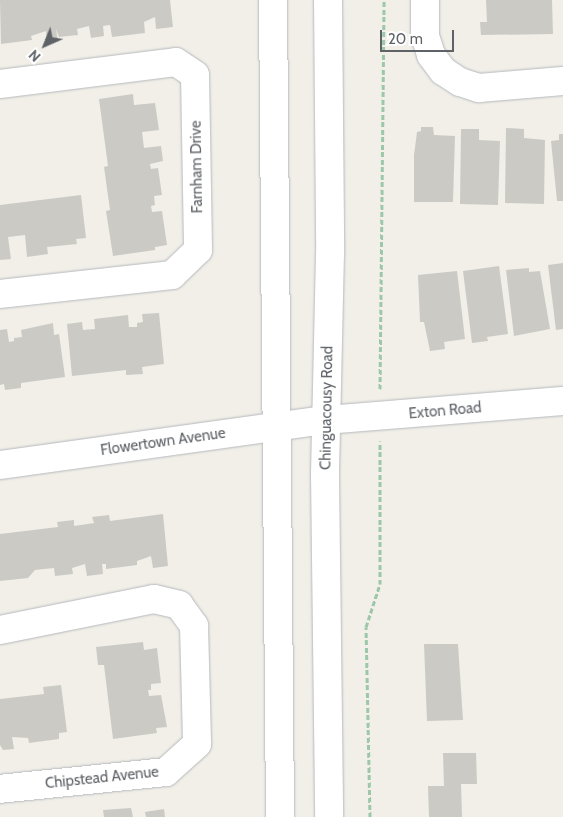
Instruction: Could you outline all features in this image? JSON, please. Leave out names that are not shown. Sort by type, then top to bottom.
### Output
[{"type":"street","points":[[273,0],[280,817]]},
{"type":"street","name":"Chinguacousy Road","points":[[328,0],[330,253],[326,420],[329,817]]},
{"type":"street","points":[[425,0],[425,36],[431,56],[443,71],[460,82],[479,88],[563,81]]},
{"type":"street","name":"Farnham Drive","points":[[0,84],[176,62],[195,75],[198,250],[172,275],[0,294]]},
{"type":"street","name":"Exton Road","points":[[326,420],[563,401]]},
{"type":"street","name":"Flowertown Avenue","points":[[0,465],[326,420]]},
{"type":"street","name":"Chipstead Avenue","points":[[0,630],[154,599],[179,605],[194,626],[197,744],[166,772],[0,790]]},
{"type":"path","points":[[380,376],[384,0]]},
{"type":"path","points":[[370,817],[366,627],[380,584],[380,447]]},
{"type":"building","points":[[0,0],[170,0],[173,27],[156,29],[155,17],[144,22],[145,33],[112,37],[110,25],[103,26],[104,36],[91,38],[89,26],[77,29],[78,35],[59,37],[56,29],[58,42],[47,43],[46,31],[31,36],[32,40],[1,44]]},
{"type":"building","points":[[486,0],[552,0],[553,34],[481,35],[480,22],[487,22]]},
{"type":"building","points":[[133,94],[134,105],[155,103],[159,130],[142,132],[144,148],[161,146],[163,161],[150,164],[151,169],[158,168],[162,195],[154,196],[155,205],[151,206],[152,212],[162,211],[167,245],[155,247],[155,250],[113,256],[106,211],[110,210],[104,167],[108,166],[99,99]]},
{"type":"building","points":[[421,127],[433,127],[434,135],[455,136],[453,202],[414,202],[414,155],[417,132],[421,131]]},
{"type":"building","points":[[506,128],[524,129],[524,138],[545,140],[544,204],[505,203]]},
{"type":"building","points":[[461,129],[479,129],[479,140],[500,141],[498,205],[460,204]]},
{"type":"building","points":[[559,134],[563,134],[563,201],[557,201],[551,141],[559,140]]},
{"type":"building","points":[[81,195],[86,238],[76,239],[77,244],[47,247],[48,254],[27,257],[25,235],[8,237],[11,259],[0,260],[0,205]]},
{"type":"building","points":[[563,263],[563,329],[556,330],[548,265]]},
{"type":"building","points":[[499,266],[508,334],[487,337],[488,341],[472,343],[463,271]]},
{"type":"building","points":[[529,268],[529,272],[540,271],[550,329],[514,336],[506,270]]},
{"type":"building","points":[[457,271],[465,339],[444,342],[445,349],[430,351],[424,322],[420,322],[418,275]]},
{"type":"building","points":[[159,313],[164,364],[142,367],[143,374],[126,375],[126,370],[72,376],[67,324],[82,322],[83,330],[95,329],[94,319],[128,315],[129,327],[137,327],[137,323],[143,322],[142,314]]},
{"type":"building","points":[[53,323],[54,335],[59,334],[65,377],[21,383],[21,388],[5,390],[4,384],[0,385],[0,330],[7,329],[9,342],[14,341],[14,338],[22,337],[21,330]]},
{"type":"building","points":[[163,514],[168,566],[153,568],[151,556],[137,561],[137,565],[106,569],[106,564],[102,564],[103,574],[87,576],[85,564],[72,568],[73,574],[55,576],[54,568],[35,570],[28,578],[0,581],[0,534],[58,527],[57,522],[74,520],[74,526],[94,523],[92,517],[109,515],[110,521]]},
{"type":"building","points":[[143,642],[144,650],[157,648],[161,683],[151,684],[151,690],[148,690],[149,696],[161,695],[167,727],[156,728],[157,733],[113,739],[104,665],[98,665],[96,647]]},
{"type":"building","points":[[424,644],[458,644],[463,720],[427,721]]},
{"type":"building","points":[[61,685],[67,732],[59,733],[59,739],[29,743],[28,738],[12,737],[14,749],[3,750],[0,745],[0,699],[44,694],[43,687]]},
{"type":"building","points":[[443,753],[476,753],[477,784],[461,784],[462,817],[429,817],[428,786],[444,786]]},
{"type":"building","points":[[131,808],[133,817],[104,817],[103,810]]},
{"type":"building","points":[[164,809],[165,817],[146,817],[145,812]]}]
